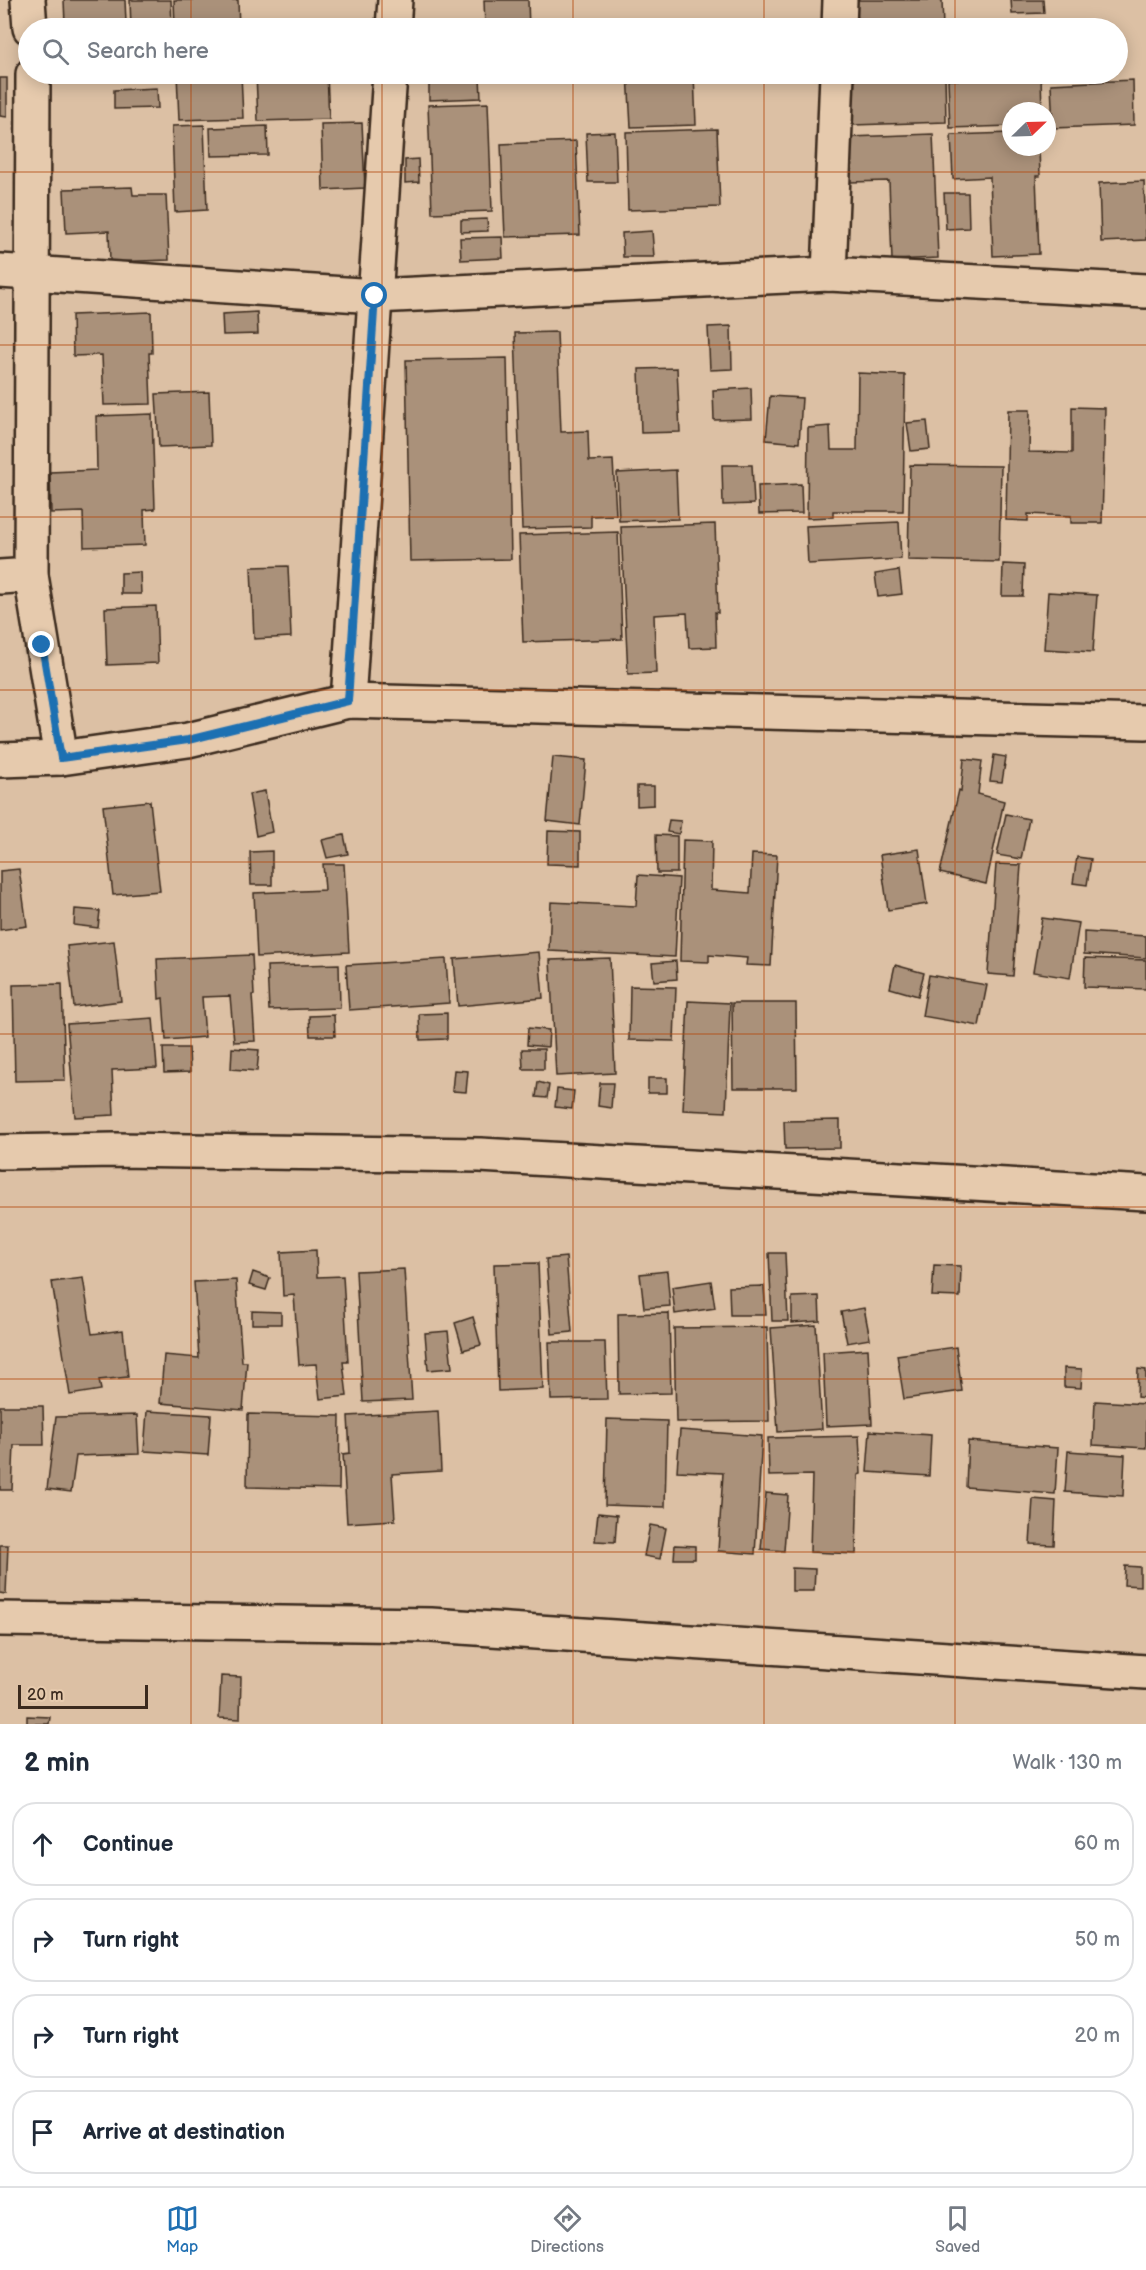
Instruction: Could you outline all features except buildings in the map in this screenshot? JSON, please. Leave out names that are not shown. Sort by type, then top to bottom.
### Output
[{"type":"street","points":[[28,0],[29,18]]},
{"type":"street","points":[[394,18],[395,0]]},
{"type":"street","points":[[839,18],[840,0]]},
{"type":"street","points":[[33,84],[34,139],[16,272],[16,576],[61,758]]},
{"type":"street","points":[[348,701],[389,84]]},
{"type":"street","points":[[830,274],[837,84]]},
{"type":"street","points":[[16,272],[375,296],[830,274],[1146,291]]},
{"type":"street","points":[[0,760],[61,758],[188,740],[348,701],[1146,722]]},
{"type":"street","points":[[0,1152],[115,1150],[480,1155],[1146,1193]]},
{"type":"street","points":[[0,1619],[431,1625],[1146,1672]]},
{"type":"route","points":[[42,645],[61,758],[188,740],[348,701],[375,296]]}]
